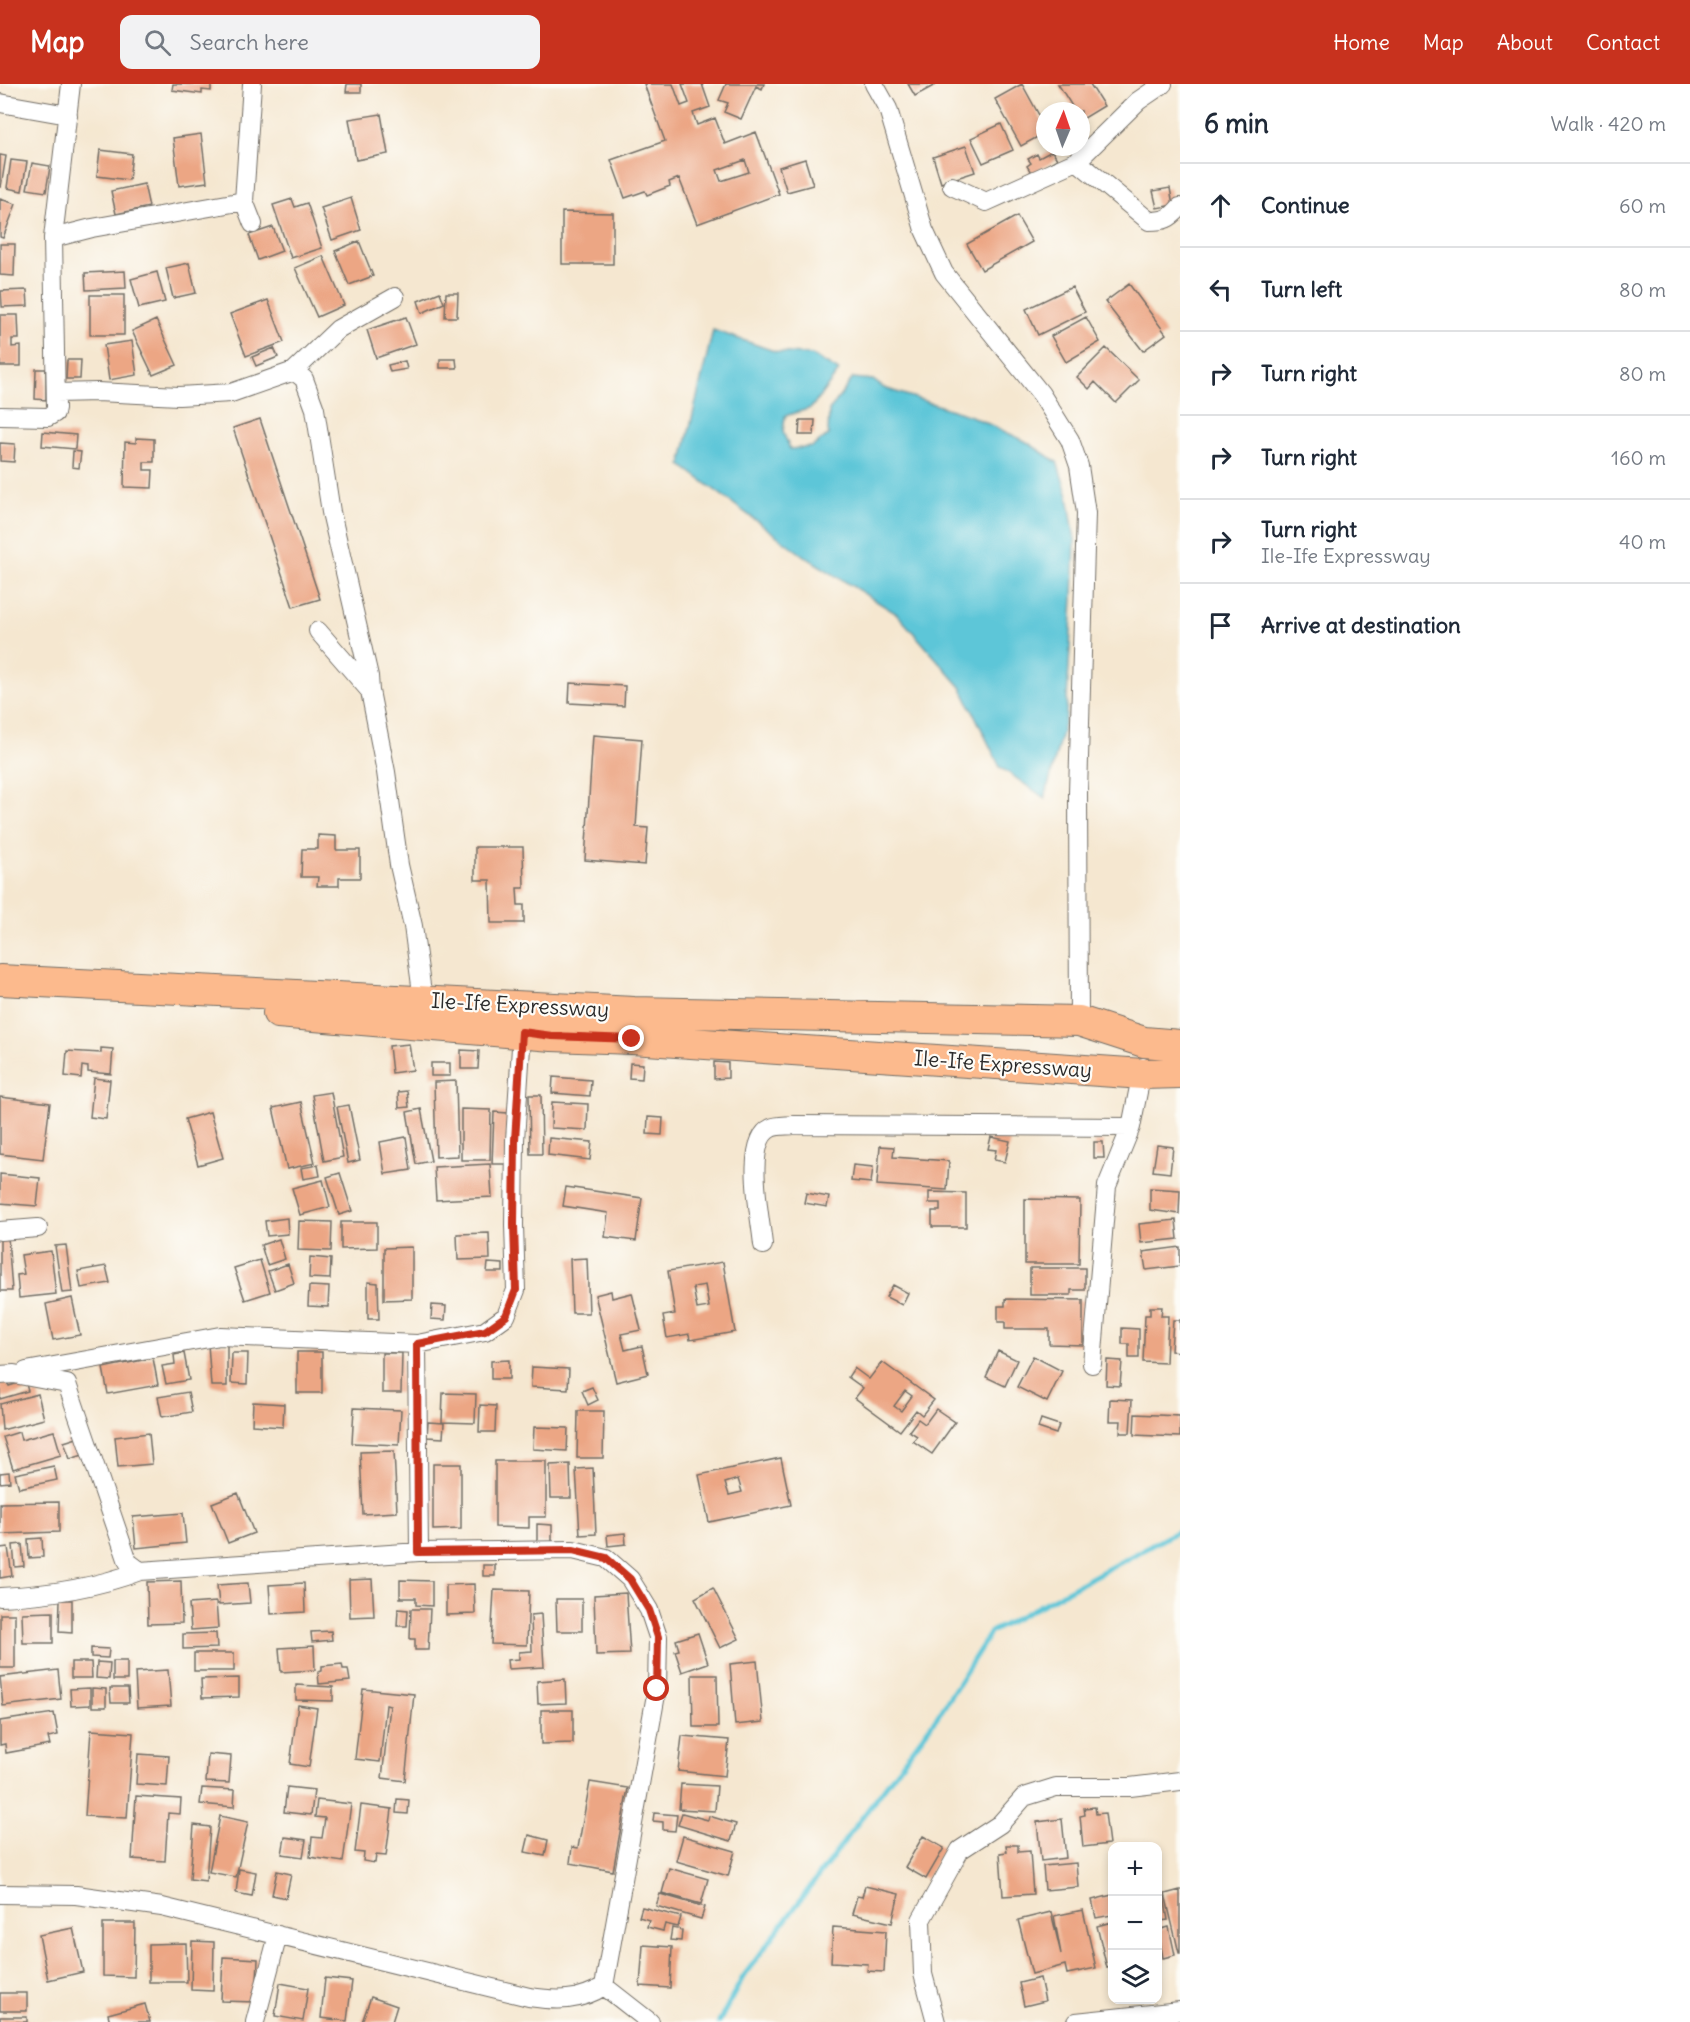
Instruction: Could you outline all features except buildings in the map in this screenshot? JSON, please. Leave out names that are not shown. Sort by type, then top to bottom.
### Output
[{"type":"main road","name":"Ile-Ife Expressway","points":[[0,980],[423,1000],[553,1022],[633,1025],[1078,1021],[1144,1042],[1180,1045]]},
{"type":"main road","name":"Ile-Ife Expressway","points":[[0,996],[522,1032],[553,1022]]},
{"type":"main road","name":"Ile-Ife Expressway","points":[[633,1025],[1143,1074],[1180,1073]]},
{"type":"street","points":[[0,416],[51,416],[56,408],[54,238],[71,84]]},
{"type":"street","points":[[252,84],[244,201],[253,224]]},
{"type":"street","points":[[874,84],[888,109],[924,230],[944,273],[1041,394],[1070,440],[1079,466],[1086,513],[1078,793],[1078,1021]]},
{"type":"street","points":[[952,186],[986,202],[1077,161],[1138,101],[1163,84]]},
{"type":"street","points":[[0,103],[68,115]]},
{"type":"street","points":[[1077,161],[1149,221],[1164,221],[1172,217],[1180,207]]},
{"type":"street","points":[[54,238],[92,228],[244,201]]},
{"type":"street","points":[[56,393],[97,392],[179,396],[231,393],[294,371],[338,329],[395,297]]},
{"type":"street","points":[[294,371],[304,379],[315,409],[331,512],[369,676],[399,865],[413,926],[423,1000]]},
{"type":"street","points":[[318,631],[370,691]]},
{"type":"street","points":[[7,1374],[220,1336],[417,1344],[485,1331],[506,1316],[516,1290],[514,1193],[522,1032]]},
{"type":"street","points":[[1092,1364],[1107,1186],[1131,1127],[1143,1074],[1144,1042]]},
{"type":"street","points":[[763,1245],[755,1160],[759,1140],[771,1128],[794,1125],[1131,1127]]},
{"type":"street","points":[[0,1231],[38,1228]]},
{"type":"street","points":[[417,1344],[418,1552]]},
{"type":"street","points":[[7,1374],[67,1384],[128,1562],[140,1571]]},
{"type":"street","points":[[0,1597],[30,1596],[103,1585],[140,1571],[418,1552],[573,1550],[606,1558],[630,1579],[649,1610],[658,1637],[657,1689],[604,1986],[590,1996],[562,2001],[529,1997],[162,1907],[76,1896],[0,1894]]},
{"type":"street","points":[[936,2022],[923,1974],[921,1920],[960,1850],[1000,1824],[1024,1797],[1056,1787],[1102,1788],[1180,1781]]},
{"type":"street","points":[[255,2022],[278,1935]]},
{"type":"street","points":[[604,1986],[650,2022]]},
{"type":"street","points":[[1076,2022],[1180,2011]]},
{"type":"water","points":[[713,330],[777,352],[812,355],[839,371],[811,408],[785,416],[783,432],[790,449],[812,447],[828,435],[829,411],[853,378],[873,380],[884,388],[971,416],[1025,441],[1057,462],[1068,496],[1075,540],[1073,598],[1066,716],[1045,798],[1000,767],[961,687],[897,614],[804,556],[681,465]]},
{"type":"waterway","points":[[719,2022],[743,1977],[937,1717],[991,1632],[1180,1530]]},
{"type":"route","points":[[632,1039],[552,1036],[522,1032],[515,1140],[516,1290],[506,1316],[485,1331],[417,1344],[418,1552],[573,1550],[606,1558],[630,1579],[649,1610],[658,1637],[657,1689]]}]
